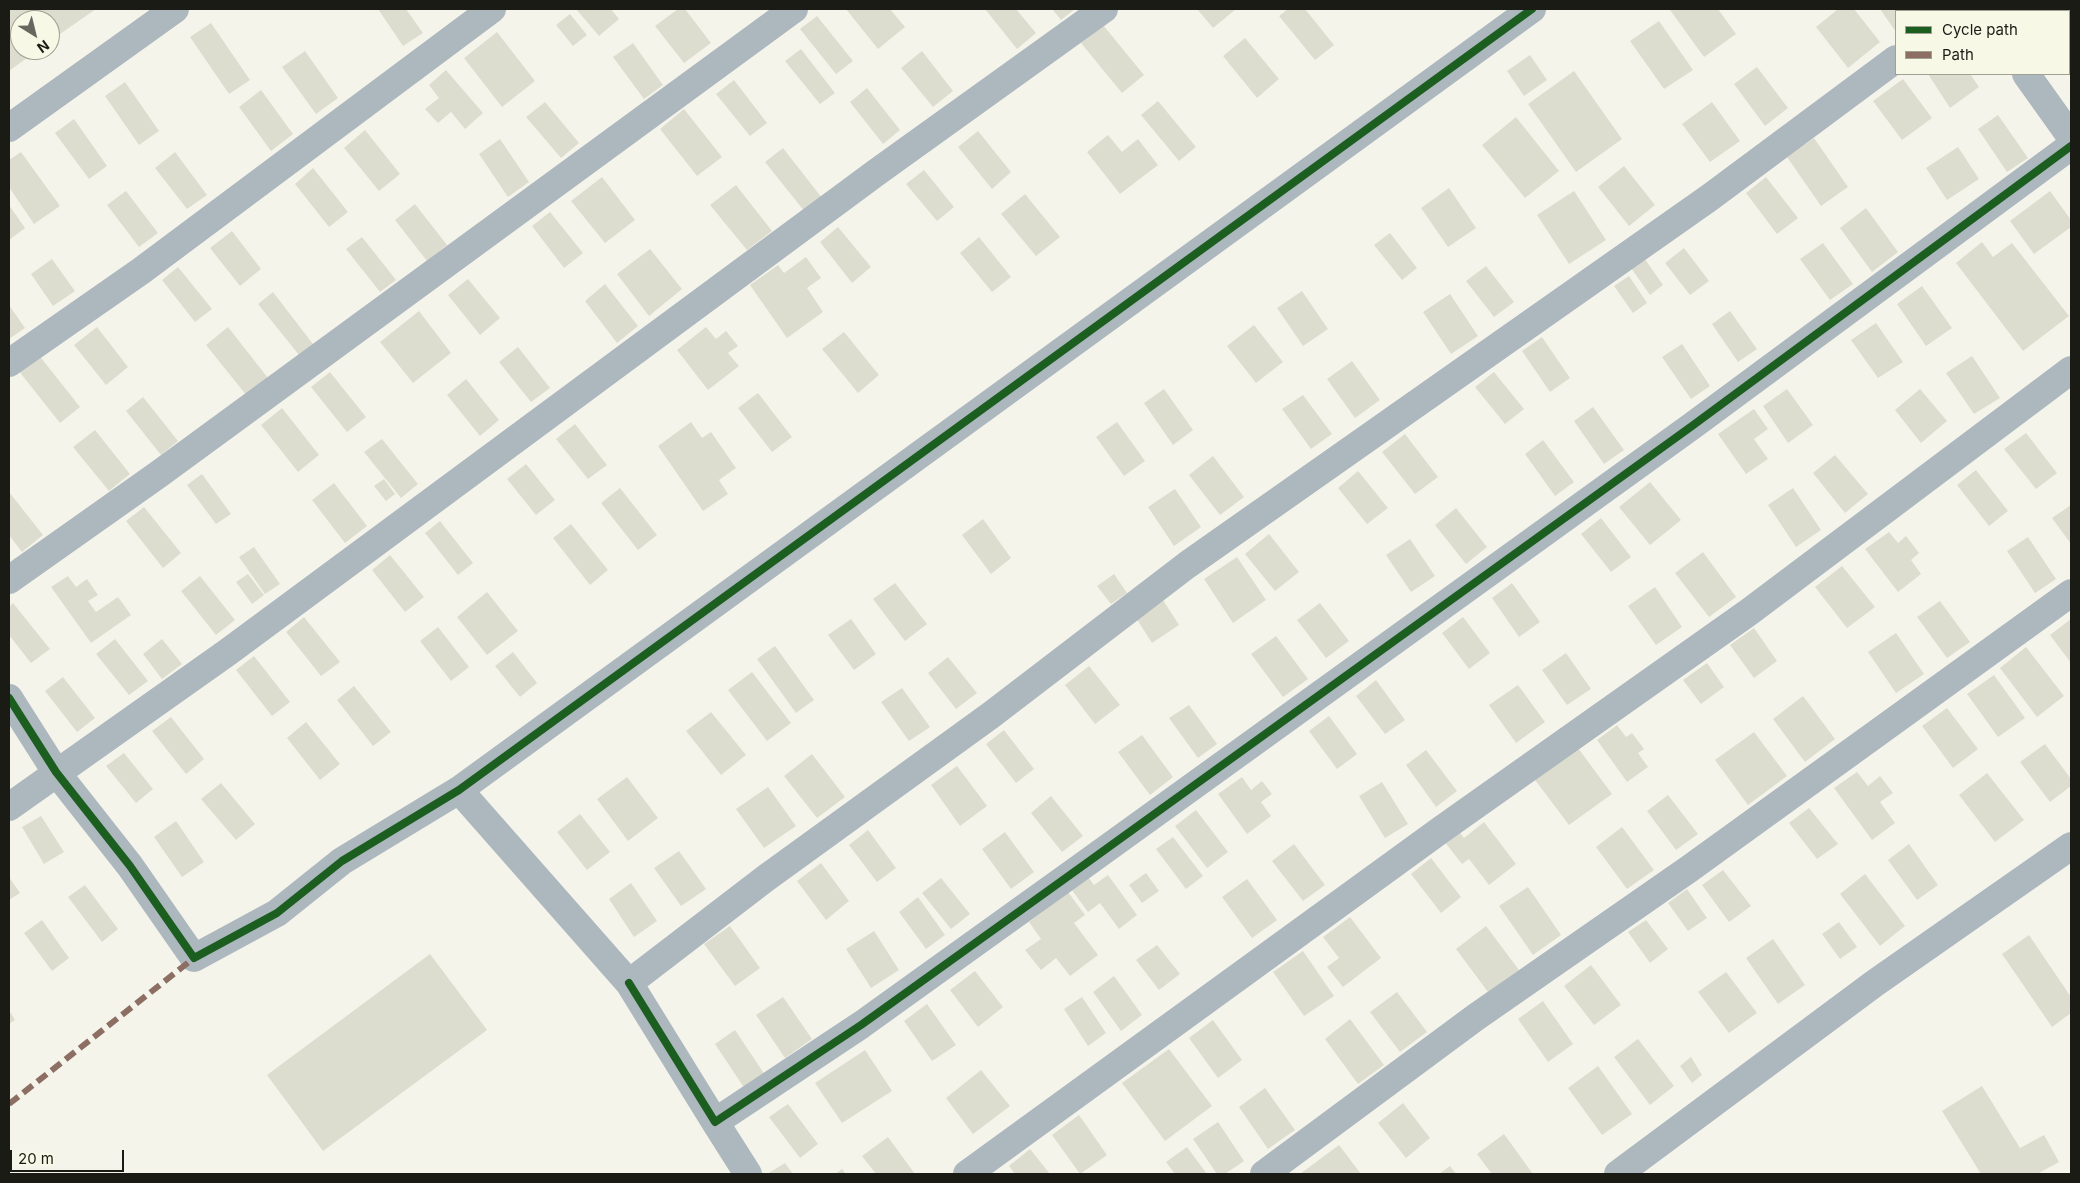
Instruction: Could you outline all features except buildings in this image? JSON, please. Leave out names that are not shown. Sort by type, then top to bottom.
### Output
[{"type":"street","points":[[9,128],[175,9]]},
{"type":"street","points":[[9,363],[142,271],[492,9]]},
{"type":"street","points":[[9,580],[166,468],[794,9]]},
{"type":"street","points":[[9,807],[228,652],[877,172],[1104,9]]},
{"type":"street","points":[[9,698],[56,772],[130,866],[194,958],[277,913],[342,861],[459,790],[1532,9]]},
{"type":"street","points":[[629,983],[766,878],[991,715],[1187,565],[1709,198],[1895,60]]},
{"type":"street","points":[[2027,75],[2071,137]]},
{"type":"street","points":[[715,1122],[861,1025],[1692,426],[2071,146]]},
{"type":"street","points":[[967,1174],[1442,829],[1749,612],[2071,370]]},
{"type":"street","points":[[1264,1174],[1476,1017],[1689,869],[2071,593]]},
{"type":"street","points":[[459,790],[629,983],[748,1174]]},
{"type":"street","points":[[1618,1174],[1875,983],[2071,846]]},
{"type":"marked path","points":[[9,1104],[194,958]]},
{"type":"cycle path","points":[[9,698],[56,772],[130,866],[194,958],[277,913],[342,861],[459,790],[1532,9]]},
{"type":"cycle path","points":[[629,983],[715,1122],[861,1025],[1088,862],[1692,426],[2071,146]]}]
